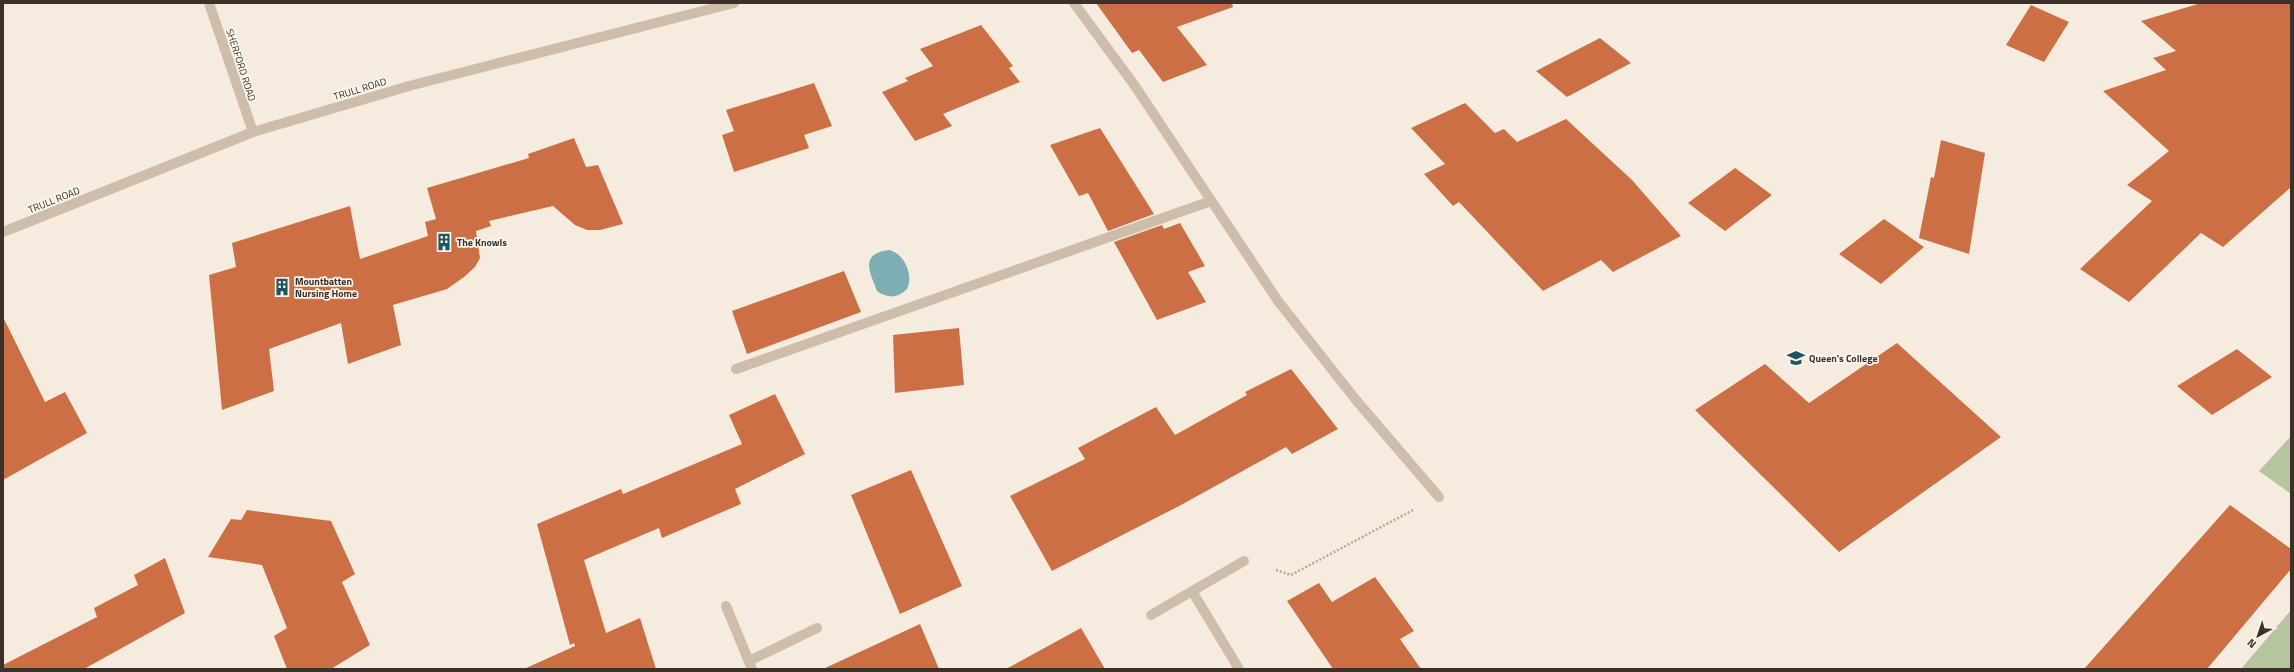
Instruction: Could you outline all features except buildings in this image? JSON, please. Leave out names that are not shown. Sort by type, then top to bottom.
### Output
[{"type":"street","name":"SHERFORD ROAD","points":[[209,3],[253,132]]},
{"type":"street","name":"TRULL ROAD","points":[[3,232],[253,132],[409,86],[734,3]]},
{"type":"street","points":[[1074,3],[1135,86],[1278,301],[1356,400],[1439,497]]},
{"type":"street","points":[[736,369],[1211,201]]},
{"type":"street","points":[[1151,615],[1244,561]]},
{"type":"street","points":[[1192,591],[1239,669]]},
{"type":"street","points":[[726,606],[751,665],[817,628]]},
{"type":"path","points":[[1276,570],[1291,575],[1439,497]]},
{"type":"green space","points":[[2291,436],[2291,494],[2259,471]]},
{"type":"green space","points":[[2291,610],[2291,669],[2241,669]]},
{"type":"water","points":[[889,250],[899,255],[903,260],[909,277],[907,289],[896,296],[881,294],[877,291],[869,265],[873,255]]},
{"type":"place","name":"The Knowls","points":[[444,242]]},
{"type":"place","name":"Mountbatten Nursing Home","points":[[282,287]]},
{"type":"place","name":"Queen's College","points":[[1796,358]]}]
